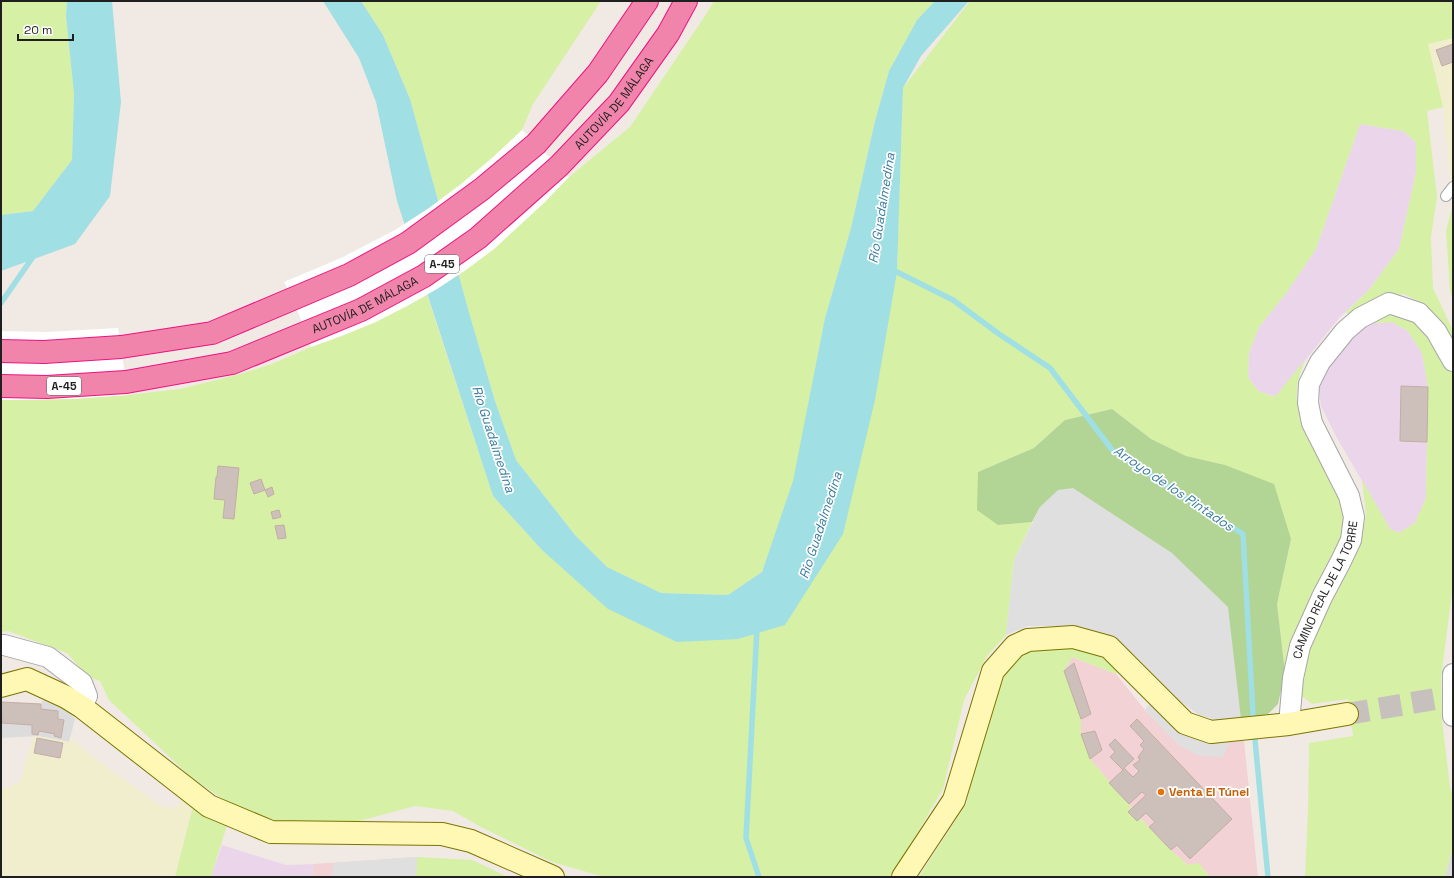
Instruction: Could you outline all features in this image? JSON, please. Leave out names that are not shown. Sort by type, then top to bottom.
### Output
[{"type":"highway","points":[[1,351],[44,352],[121,347],[212,333],[349,276],[408,243],[482,189],[536,144],[598,73],[647,1]]},
{"type":"highway","name":"AUTOVÍA DE MÁLAGA","points":[[1,386],[47,387],[126,382],[232,363],[361,310],[424,276],[478,238],[558,166],[619,103],[668,34],[686,1]]},
{"type":"street","name":"CAMINO REAL DE LA TORRE","points":[[1288,724],[1293,678],[1300,646],[1322,597],[1351,540],[1354,517],[1350,496],[1312,423],[1308,403],[1309,384],[1320,362],[1345,331],[1360,318],[1389,303],[1419,313],[1436,331],[1453,361]]},
{"type":"street","points":[[903,877],[954,800],[993,671],[1014,646],[1028,640],[1073,637],[1109,647],[1185,723],[1211,732],[1288,724],[1347,714]]},
{"type":"street","points":[[1,645],[48,658],[82,683],[87,696],[82,707]]},
{"type":"street","points":[[1453,674],[1453,716]]},
{"type":"street","points":[[1,686],[27,679],[66,697],[82,707],[209,806],[271,832],[442,834],[471,841],[553,877]]},
{"type":"lane","points":[[1446,196],[1453,187]]},
{"type":"shaded area","points":[[1453,38],[1453,177],[1450,180],[1443,107],[1428,44]]},
{"type":"shaded area","points":[[1360,124],[1403,131],[1416,142],[1416,173],[1399,249],[1369,290],[1339,318],[1276,397],[1258,391],[1248,377],[1249,352],[1259,327],[1287,292],[1316,249]]},
{"type":"shaded area","points":[[1392,322],[1408,331],[1422,353],[1428,387],[1426,498],[1415,523],[1399,533],[1390,529],[1337,438],[1321,406],[1319,389],[1330,366],[1356,332],[1374,323]]},
{"type":"shaded area","points":[[1073,488],[1172,553],[1228,607],[1241,719],[1217,720],[1199,715],[1180,701],[1137,657],[1113,637],[1079,626],[1028,626],[1006,635],[1014,560],[1040,507],[1058,490]]},
{"type":"shaded area","points":[[1072,657],[1116,674],[1145,710],[1179,745],[1222,757],[1230,741],[1244,741],[1258,877],[1210,877],[1199,864],[1188,865],[1141,819],[1137,821],[1128,812],[1132,808],[1090,759],[1081,734],[1081,719],[1064,671]]},
{"type":"shaded area","points":[[44,698],[61,704],[75,719],[69,742],[38,736],[1,738],[1,702],[41,704]]},
{"type":"shaded area","points":[[1150,703],[1183,734],[1204,742],[1230,741],[1223,757],[1199,756],[1179,745],[1145,710]]},
{"type":"shaded area","points":[[38,736],[69,742],[70,737],[93,757],[162,807],[176,808],[183,799],[193,807],[175,877],[1,877],[1,790],[20,782],[33,737]]},
{"type":"shaded area","points":[[222,845],[286,865],[313,864],[312,877],[211,877]]},
{"type":"shaded area","points":[[1453,845],[1453,877],[1445,877]]},
{"type":"shaded area","points":[[417,857],[416,877],[312,877],[313,864]]},
{"type":"shaded area","points":[[417,857],[416,877],[332,877],[333,863]]},
{"type":"green space","points":[[1,1],[67,1],[66,16],[74,94],[72,160],[33,211],[1,215]]},
{"type":"green space","points":[[361,1],[601,1],[533,104],[522,130],[569,177],[630,127],[714,1],[935,1],[917,20],[889,71],[875,121],[851,228],[825,318],[794,481],[762,572],[728,595],[661,593],[607,567],[575,535],[516,460],[495,401],[470,316],[410,99],[383,35]]},
{"type":"green space","points":[[970,1],[1453,1],[1453,38],[1428,44],[1443,107],[1427,111],[1437,197],[1431,237],[1433,288],[1453,331],[1453,346],[1427,306],[1404,294],[1375,298],[1352,318],[1346,312],[1369,290],[1399,249],[1416,173],[1416,142],[1403,131],[1360,124],[1316,249],[1287,292],[1259,327],[1249,352],[1248,377],[1258,391],[1275,397],[1305,360],[1297,386],[1297,406],[1301,422],[1307,437],[1339,494],[1344,509],[1344,534],[1285,672],[1277,604],[1291,539],[1225,465],[1186,456],[1151,439],[1112,409],[1065,420],[1034,448],[978,472],[998,525],[1032,522],[1014,560],[1006,635],[987,656],[964,700],[943,789],[890,877],[604,877],[552,862],[479,826],[453,811],[415,806],[359,821],[310,822],[265,820],[236,808],[191,777],[109,700],[100,681],[87,676],[67,653],[8,631],[1,632],[1,400],[36,400],[128,395],[180,389],[240,374],[272,364],[344,335],[407,306],[427,295],[493,496],[542,550],[738,639],[897,272],[903,88]]},
{"type":"green space","points":[[1453,204],[1453,301],[1450,291],[1446,231]]},
{"type":"green space","points":[[1392,313],[1411,316],[1432,337],[1453,370],[1453,585],[1441,678],[1442,720],[1450,787],[1453,796],[1453,845],[1445,877],[1305,877],[1309,743],[1353,736],[1348,699],[1312,704],[1302,696],[1302,674],[1310,643],[1359,549],[1366,515],[1362,480],[1390,529],[1399,533],[1415,523],[1426,498],[1428,387],[1422,353],[1408,331],[1392,322],[1374,323],[1356,332],[1372,318]]},
{"type":"green space","points":[[1112,409],[1151,439],[1186,456],[1225,465],[1274,484],[1291,539],[1277,604],[1285,672],[1278,704],[1268,714],[1241,719],[1040,507],[1032,522],[998,525],[977,510],[978,472],[1034,448],[1065,420]]},
{"type":"green space","points":[[1047,646],[1075,647],[1099,656],[1120,668],[1116,674],[1072,657],[1064,671],[1081,719],[1081,734],[1090,759],[1132,808],[1129,812],[1137,821],[1140,818],[1188,865],[1199,863],[1210,877],[919,877],[966,804],[986,720],[1006,673],[1025,652]]},
{"type":"green space","points":[[193,807],[227,825],[211,877],[175,877]]},
{"type":"green space","points":[[417,857],[472,860],[508,877],[416,877]]},
{"type":"water","points":[[67,1],[112,1],[121,102],[110,196],[75,244],[1,271],[1,215],[33,211],[72,160],[74,94],[66,16]]},
{"type":"water","name":"Río Guadalmedina","points":[[323,1],[361,1],[383,35],[410,99],[470,316],[495,401],[516,460],[575,535],[607,567],[661,593],[728,595],[762,572],[793,481],[825,318],[851,228],[875,121],[889,71],[917,20],[935,1],[969,1],[921,56],[903,88],[897,272],[875,400],[843,534],[785,625],[738,639],[677,642],[608,609],[542,550],[493,496],[397,201],[376,102],[359,58]]},
{"type":"pier","points":[[522,130],[569,177],[545,202],[494,249],[437,289],[376,322],[311,347],[293,299],[284,282],[341,258],[395,230],[429,208],[461,184]]},
{"type":"pier","points":[[118,328],[128,395],[72,399],[1,400],[1,331],[47,332]]},
{"type":"building","points":[[1453,44],[1453,62],[1442,66],[1436,50]]},
{"type":"building","points":[[1401,386],[1428,387],[1427,442],[1400,441]]},
{"type":"building","points":[[218,466],[239,468],[234,519],[223,518],[225,500],[214,499]]},
{"type":"building","points":[[261,479],[265,490],[254,494],[250,483]]},
{"type":"building","points":[[272,487],[274,494],[268,497],[265,490]]},
{"type":"building","points":[[279,510],[281,517],[273,519],[271,512]]},
{"type":"building","points":[[284,525],[286,538],[278,539],[275,526]]},
{"type":"building","points":[[1074,663],[1091,714],[1081,719],[1064,671]]},
{"type":"building","points":[[1,702],[41,704],[41,709],[58,711],[58,719],[64,720],[61,738],[54,736],[55,734],[39,731],[38,735],[32,734],[32,725],[2,723]]},
{"type":"building","points":[[1137,719],[1232,819],[1190,859],[1177,845],[1171,850],[1149,827],[1155,822],[1146,813],[1137,821],[1128,812],[1146,795],[1142,792],[1129,804],[1109,783],[1123,770],[1110,757],[1115,752],[1109,745],[1115,739],[1134,759],[1124,768],[1133,777],[1139,771],[1133,765],[1140,760],[1138,757],[1144,749],[1140,745],[1144,741],[1130,726]]},
{"type":"building","points":[[1095,731],[1102,750],[1090,759],[1081,734]]},
{"type":"building","points":[[37,738],[63,743],[60,758],[34,753]]},
{"type":"waterway","points":[[1,303],[35,254]]},
{"type":"waterway","name":"Arroyo de los Pintados","points":[[891,269],[953,300],[999,334],[1050,368],[1113,451],[1243,534],[1253,714]]},
{"type":"waterway","points":[[757,628],[746,838],[759,877]]},
{"type":"waterway","name":"Arroyo de los Pintados","points":[[1255,740],[1268,877]]},
{"type":"tunnel","points":[[1347,714],[1453,696]]},
{"type":"place","name":"Venta El Túnel","points":[[1161,792]]}]
